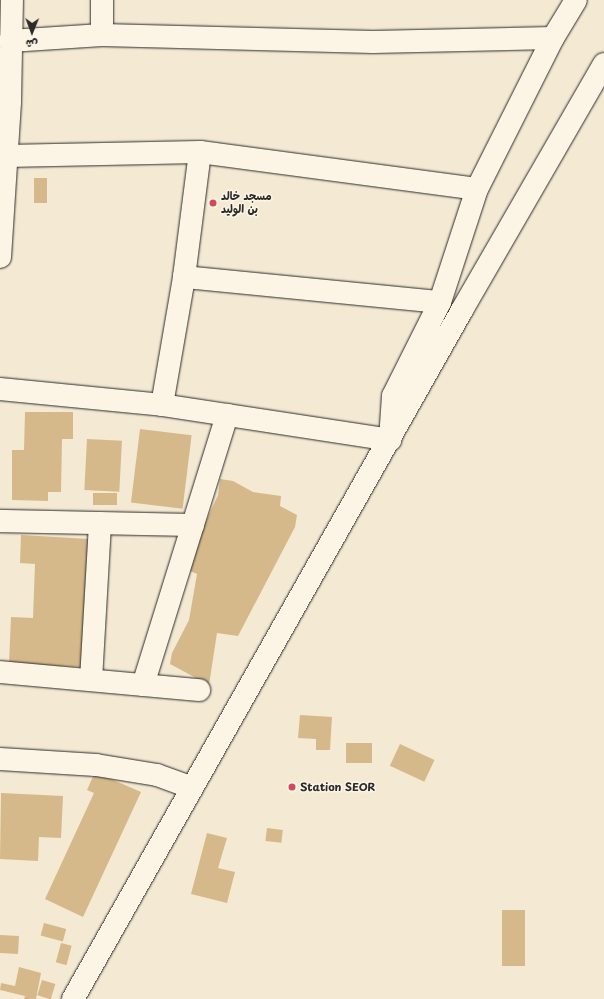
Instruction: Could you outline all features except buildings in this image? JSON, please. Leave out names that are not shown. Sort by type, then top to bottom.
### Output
[{"type":"street","points":[[0,257],[2,195],[6,156],[5,102],[12,0]]},
{"type":"street","points":[[102,0],[102,35]]},
{"type":"street","points":[[390,440],[393,396],[440,302],[476,189],[553,38],[576,0]]},
{"type":"street","points":[[10,41],[102,35],[373,42],[553,38]]},
{"type":"street","points":[[73,999],[604,64]]},
{"type":"street","points":[[6,156],[200,152],[476,189]]},
{"type":"street","points":[[162,405],[184,278],[200,152]]},
{"type":"street","points":[[184,278],[440,302]]},
{"type":"street","points":[[0,389],[162,405],[390,440]]},
{"type":"street","points":[[143,685],[227,415]]},
{"type":"street","points":[[0,521],[193,525]]},
{"type":"street","points":[[91,680],[100,523]]},
{"type":"street","points":[[0,672],[199,690]]},
{"type":"street","points":[[0,760],[96,765],[157,775],[192,788]]},
{"type":"place","name":"مسجد خالد بن الوليد","points":[[213,203]]},
{"type":"place","name":"Station SEOR","points":[[292,787]]}]
